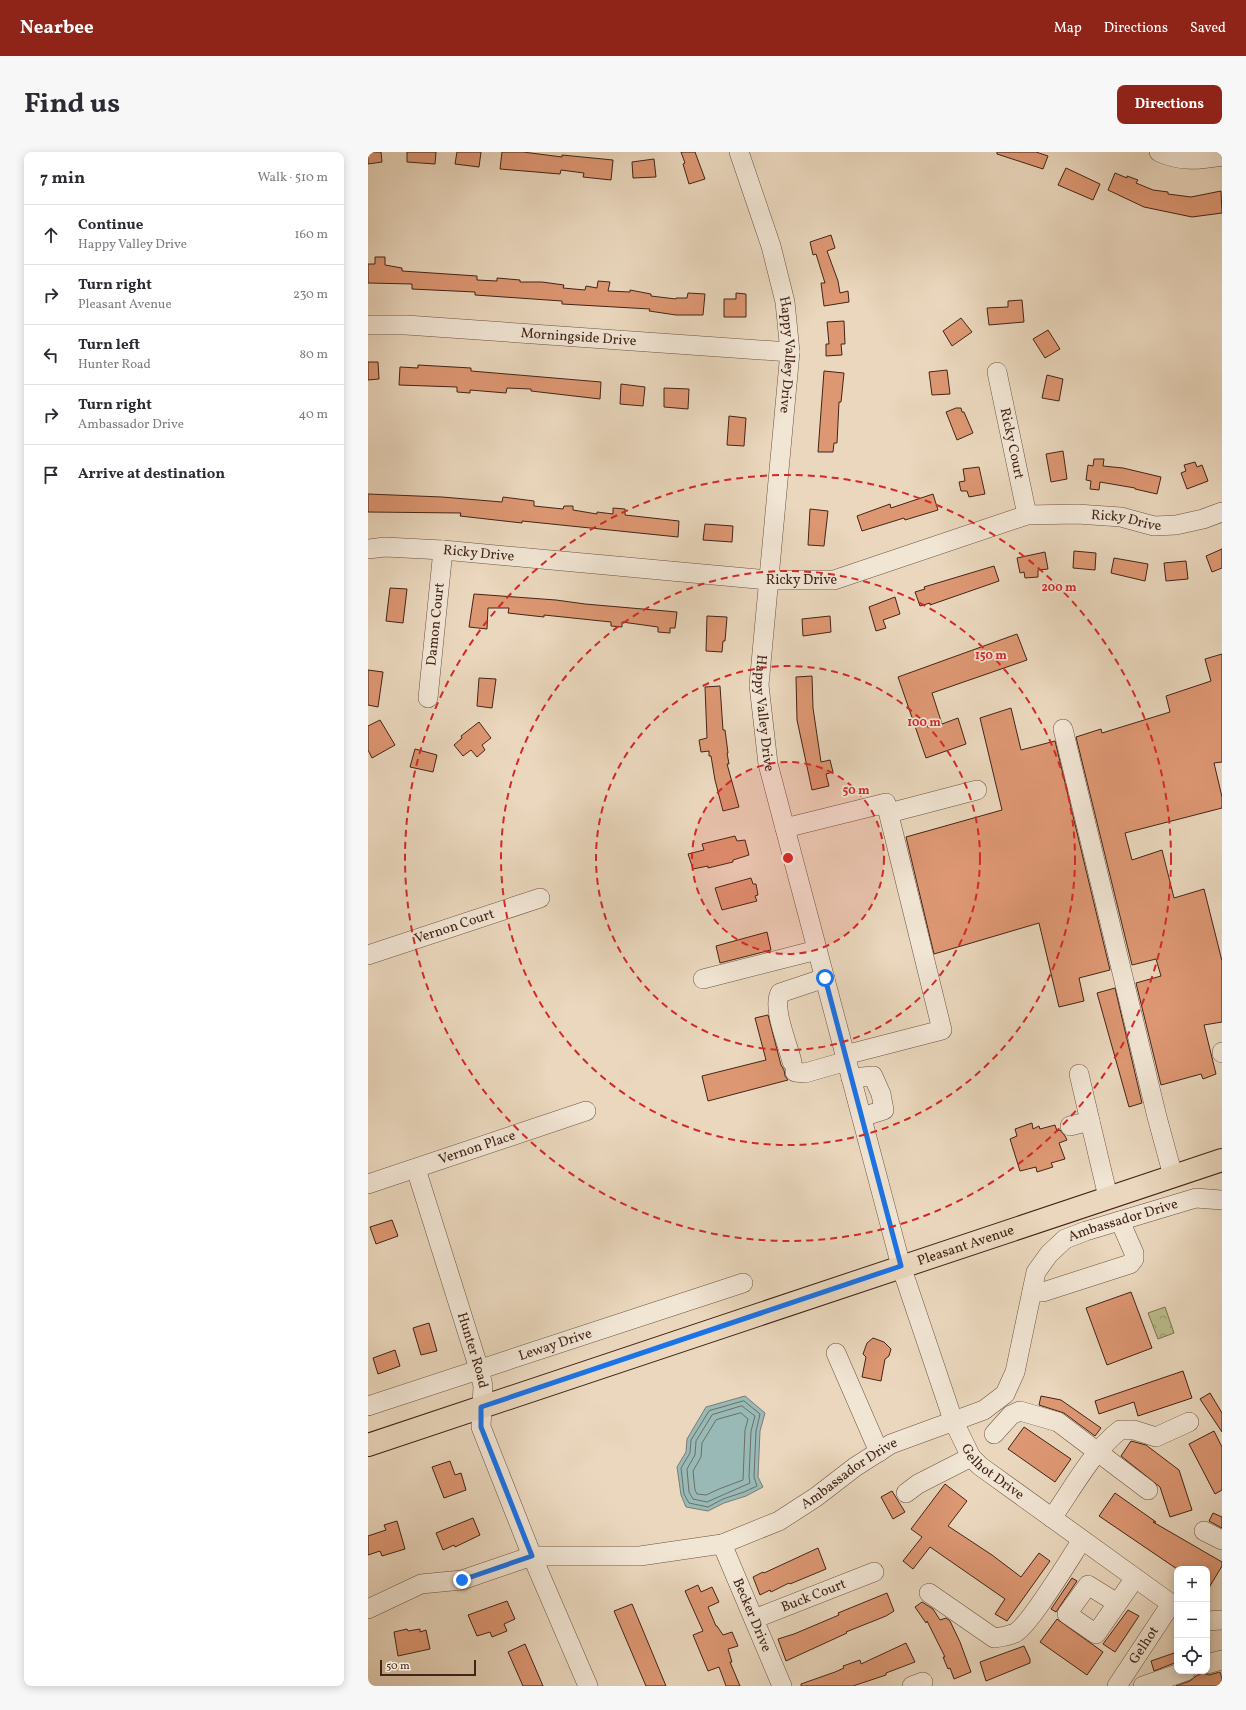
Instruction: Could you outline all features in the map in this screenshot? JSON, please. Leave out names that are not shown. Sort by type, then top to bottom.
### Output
[{"type":"main road","name":"Pleasant Avenue","points":[[368,1445],[1222,1160]]},
{"type":"street","name":"Happy Valley Drive","points":[[739,152],[771,246],[785,302],[790,352],[759,685],[768,764],[901,1266]]},
{"type":"street","points":[[1159,152],[1167,156],[1197,161],[1222,156]]},
{"type":"street","name":"Morningside Drive","points":[[368,325],[413,325],[790,352]]},
{"type":"street","name":"Ricky Court","points":[[997,372],[1027,515]]},
{"type":"street","name":"Ricky Drive","points":[[368,549],[385,547],[443,550],[768,580],[834,580],[1027,515],[1077,514],[1121,517],[1154,526],[1176,525],[1203,519],[1222,512]]},
{"type":"street","name":"Damon Court","points":[[428,698],[443,550]]},
{"type":"street","points":[[1063,729],[1157,1117],[1173,1176]]},
{"type":"street","points":[[889,813],[977,790]]},
{"type":"street","points":[[785,828],[886,804],[942,1030],[848,1065],[805,1073],[794,1067],[778,1008],[778,998],[780,992],[825,978]]},
{"type":"street","name":"Vernon Court","points":[[368,955],[540,898]]},
{"type":"street","points":[[703,979],[817,950]]},
{"type":"street","points":[[848,1065],[873,1076],[881,1094],[884,1110],[862,1117]]},
{"type":"street","points":[[1079,1074],[1108,1198]]},
{"type":"street","name":"Vernon Place","points":[[368,1184],[586,1111]]},
{"type":"street","points":[[1070,1126],[1090,1121]]},
{"type":"street","name":"Hunter Road","points":[[416,1169],[479,1369],[483,1386],[481,1427],[532,1556],[588,1686]]},
{"type":"street","name":"Ambassador Drive","points":[[368,1609],[421,1584],[462,1580],[532,1556],[640,1556],[722,1544],[779,1521],[816,1497],[855,1467],[891,1444],[953,1420],[984,1410],[1005,1394],[1016,1372],[1036,1272],[1049,1254],[1065,1239],[1086,1231],[1196,1198],[1222,1200]]},
{"type":"street","points":[[1032,1292],[1043,1292],[1130,1264],[1134,1259],[1134,1253],[1120,1221]]},
{"type":"street","name":"Gelhot Drive","points":[[901,1266],[953,1420],[971,1457],[980,1466],[1174,1606]]},
{"type":"street","name":"Leway Drive","points":[[368,1406],[743,1283]]},
{"type":"street","points":[[836,1353],[879,1452]]},
{"type":"street","points":[[994,1434],[1011,1415],[1020,1411],[1058,1422],[1148,1490]]},
{"type":"street","points":[[1052,1518],[1098,1453],[1120,1430],[1134,1430],[1156,1438],[1189,1422]]},
{"type":"street","points":[[906,1493],[918,1484],[971,1457]]},
{"type":"street","points":[[1204,1531],[1222,1540]]},
{"type":"street","points":[[929,1593],[994,1638],[1005,1637],[1017,1632],[1028,1620],[1082,1540]]},
{"type":"street","name":"Becker Drive","points":[[722,1544],[782,1686]]},
{"type":"street","name":"Buck Court","points":[[754,1619],[874,1572]]},
{"type":"street","points":[[1117,1604],[1135,1578]]},
{"type":"street","name":"Gelhot","points":[[1122,1684],[1174,1606]]},
{"type":"street","points":[[1210,1621],[1222,1620]]},
{"type":"street","points":[[1210,1663],[1222,1660]]},
{"type":"street","points":[[1143,1686],[1177,1674]]},
{"type":"green space","points":[[1165,1307],[1174,1333],[1158,1339],[1148,1313]]},
{"type":"water","points":[[745,1396],[765,1413],[760,1431],[758,1477],[763,1487],[746,1496],[724,1503],[708,1511],[686,1507],[681,1495],[677,1467],[686,1452],[687,1439],[706,1407]]},
{"type":"building","points":[[368,152],[381,152],[382,162],[368,164]]},
{"type":"building","points":[[407,152],[436,152],[435,164],[407,162]]},
{"type":"building","points":[[457,152],[481,152],[479,167],[455,164]]},
{"type":"building","points":[[502,152],[523,152],[562,157],[562,155],[613,160],[611,180],[583,177],[584,173],[561,170],[560,174],[500,169]]},
{"type":"building","points":[[681,152],[695,152],[705,179],[689,184],[683,164],[685,163]]},
{"type":"building","points":[[997,152],[1036,152],[1048,156],[1043,169],[997,154]]},
{"type":"building","points":[[654,159],[656,177],[633,178],[632,162]]},
{"type":"building","points":[[1066,168],[1100,184],[1093,200],[1058,185]]},
{"type":"building","points":[[1115,173],[1127,178],[1127,176],[1138,180],[1136,183],[1153,190],[1168,192],[1168,194],[1191,197],[1221,191],[1222,213],[1192,217],[1144,207],[1108,190]]},
{"type":"building","points":[[831,235],[835,248],[827,251],[838,281],[840,293],[848,291],[849,302],[824,306],[821,283],[825,283],[816,254],[813,255],[810,242]]},
{"type":"building","points":[[375,257],[385,257],[385,265],[402,268],[402,271],[477,276],[477,280],[497,281],[497,278],[520,280],[520,282],[542,282],[564,285],[563,288],[585,290],[586,286],[597,288],[598,281],[610,282],[608,291],[630,292],[630,290],[651,294],[651,296],[676,299],[687,298],[688,293],[705,294],[703,315],[676,315],[649,311],[650,309],[562,304],[562,301],[475,295],[475,292],[412,289],[412,284],[368,283],[368,264],[375,264]]},
{"type":"building","points":[[736,293],[746,294],[746,317],[724,317],[724,299],[736,299]]},
{"type":"building","points":[[1022,300],[1024,322],[989,325],[987,308],[1008,307],[1008,301]]},
{"type":"building","points":[[961,318],[972,332],[952,346],[943,331]]},
{"type":"building","points":[[844,321],[845,344],[841,344],[842,355],[826,356],[826,344],[829,344],[827,322]]},
{"type":"building","points":[[1048,330],[1060,349],[1045,358],[1033,339]]},
{"type":"building","points":[[368,362],[378,362],[379,379],[368,380]]},
{"type":"building","points":[[418,365],[471,368],[471,371],[601,382],[600,399],[531,391],[531,389],[507,388],[506,393],[470,390],[470,393],[457,392],[457,387],[399,385],[400,367],[418,368]]},
{"type":"building","points":[[947,370],[950,394],[932,395],[929,372]]},
{"type":"building","points":[[824,371],[844,373],[841,402],[839,402],[837,443],[834,443],[833,452],[818,452]]},
{"type":"building","points":[[1047,375],[1063,379],[1059,401],[1042,398]]},
{"type":"building","points":[[621,384],[645,387],[643,406],[620,404]]},
{"type":"building","points":[[664,388],[689,389],[688,409],[664,407]]},
{"type":"building","points":[[956,408],[961,408],[962,412],[964,412],[973,433],[957,440],[946,412]]},
{"type":"building","points":[[729,416],[746,418],[744,446],[727,445]]},
{"type":"building","points":[[1063,451],[1067,479],[1051,482],[1046,454]]},
{"type":"building","points":[[1094,459],[1104,459],[1103,466],[1123,468],[1161,477],[1157,494],[1135,488],[1100,482],[1099,490],[1090,489],[1091,481],[1086,480],[1088,465],[1093,466]]},
{"type":"building","points":[[1195,462],[1197,467],[1202,465],[1208,481],[1187,489],[1181,473],[1186,471],[1184,465]]},
{"type":"building","points":[[979,467],[985,494],[969,497],[967,491],[961,491],[959,482],[965,481],[963,469]]},
{"type":"building","points":[[368,494],[442,497],[502,502],[503,497],[534,501],[534,506],[563,509],[564,506],[573,506],[573,510],[597,514],[597,512],[613,514],[613,508],[625,509],[625,515],[679,521],[678,537],[522,521],[522,523],[460,516],[461,513],[368,512]]},
{"type":"building","points":[[933,494],[938,510],[905,520],[904,518],[862,531],[857,516],[890,504],[891,508]]},
{"type":"building","points":[[810,509],[828,511],[824,546],[808,545]]},
{"type":"building","points":[[705,524],[733,526],[732,542],[703,540]]},
{"type":"building","points":[[1222,549],[1222,568],[1212,572],[1206,556]]},
{"type":"building","points":[[1074,551],[1096,553],[1095,570],[1073,568]]},
{"type":"building","points":[[1045,552],[1048,569],[1038,570],[1038,577],[1025,578],[1024,572],[1020,573],[1017,558]]},
{"type":"building","points":[[1114,558],[1148,564],[1145,581],[1111,573]]},
{"type":"building","points":[[1186,561],[1188,579],[1166,581],[1164,563]]},
{"type":"building","points":[[994,566],[999,581],[930,605],[930,603],[920,606],[915,592],[925,589],[924,587]]},
{"type":"building","points":[[390,588],[407,589],[403,623],[386,621]]},
{"type":"building","points":[[474,594],[556,600],[677,612],[675,628],[670,628],[670,633],[658,632],[658,627],[622,622],[622,627],[611,626],[611,622],[508,613],[509,608],[488,608],[487,629],[469,627]]},
{"type":"building","points":[[895,597],[900,614],[883,620],[886,628],[876,631],[869,607]]},
{"type":"building","points":[[707,616],[727,617],[725,641],[723,641],[722,652],[706,651]]},
{"type":"building","points":[[830,616],[831,632],[803,636],[802,619]]},
{"type":"building","points":[[1017,634],[1027,660],[932,693],[942,724],[958,718],[966,744],[926,758],[898,677]]},
{"type":"building","points":[[1222,654],[1222,762],[1214,763],[1222,797],[1222,808],[1125,833],[1132,860],[1162,850],[1174,898],[1204,889],[1222,961],[1222,1022],[1204,1025],[1216,1074],[1203,1079],[1201,1074],[1161,1085],[1136,983],[1161,976],[1156,959],[1132,965],[1076,737],[1101,729],[1102,733],[1170,712],[1166,696],[1211,681],[1205,659]]},
{"type":"building","points":[[368,670],[383,672],[378,707],[368,705]]},
{"type":"building","points":[[812,676],[813,708],[821,762],[830,760],[833,772],[826,774],[829,786],[812,790],[797,720],[796,677]]},
{"type":"building","points":[[479,678],[496,679],[492,708],[477,706]]},
{"type":"building","points":[[720,686],[723,730],[725,730],[729,764],[727,764],[739,807],[723,811],[715,780],[711,756],[709,756],[709,751],[701,752],[699,740],[707,738],[705,687]]},
{"type":"building","points":[[1011,708],[1021,750],[1055,741],[1110,970],[1079,978],[1084,1001],[1059,1007],[1039,923],[934,954],[906,837],[1002,810],[980,718]]},
{"type":"building","points":[[380,720],[395,745],[372,758],[368,750],[368,726]]},
{"type":"building","points":[[479,722],[491,738],[482,745],[485,750],[477,757],[471,750],[463,756],[454,745],[462,738],[461,736]]},
{"type":"building","points":[[415,749],[437,755],[433,772],[410,767]]},
{"type":"building","points":[[735,836],[737,841],[745,840],[749,855],[733,860],[733,862],[708,868],[708,866],[693,869],[688,854],[704,850],[702,844]]},
{"type":"building","points":[[751,878],[753,884],[756,884],[758,895],[755,896],[757,901],[722,910],[715,888]]},
{"type":"building","points":[[767,932],[771,950],[720,963],[716,946]]},
{"type":"building","points":[[1115,988],[1142,1103],[1129,1107],[1097,993]]},
{"type":"building","points":[[768,1015],[781,1065],[788,1080],[708,1101],[702,1076],[766,1060],[755,1018]]},
{"type":"building","points":[[1032,1123],[1033,1129],[1039,1126],[1040,1129],[1055,1125],[1057,1131],[1060,1130],[1067,1140],[1059,1143],[1065,1159],[1051,1163],[1053,1167],[1037,1172],[1036,1167],[1020,1171],[1010,1139],[1017,1136],[1015,1129]]},
{"type":"building","points":[[392,1220],[398,1236],[376,1244],[370,1227]]},
{"type":"building","points":[[1131,1292],[1152,1348],[1107,1365],[1086,1308]]},
{"type":"building","points":[[429,1323],[437,1351],[421,1355],[413,1328]]},
{"type":"building","points":[[873,1338],[884,1342],[891,1349],[889,1356],[885,1359],[881,1381],[862,1377],[866,1357],[863,1354],[867,1343]]},
{"type":"building","points":[[395,1350],[400,1366],[378,1374],[373,1358]]},
{"type":"building","points":[[1183,1371],[1192,1398],[1138,1416],[1134,1402],[1099,1414],[1095,1401]]},
{"type":"building","points":[[1210,1393],[1222,1413],[1222,1432],[1200,1399]]},
{"type":"building","points":[[1041,1396],[1061,1400],[1101,1428],[1095,1436],[1064,1413],[1039,1405]]},
{"type":"building","points":[[1024,1427],[1071,1459],[1055,1482],[1008,1449]]},
{"type":"building","points":[[1214,1431],[1222,1447],[1222,1490],[1215,1494],[1189,1444]]},
{"type":"building","points":[[1131,1441],[1146,1445],[1179,1470],[1192,1510],[1170,1517],[1160,1487],[1121,1456]]},
{"type":"building","points":[[450,1461],[455,1475],[461,1473],[466,1490],[444,1498],[432,1467]]},
{"type":"building","points":[[945,1484],[967,1501],[948,1526],[992,1555],[1021,1577],[1039,1553],[1050,1561],[1007,1621],[995,1614],[1005,1599],[930,1547],[913,1569],[903,1561],[922,1537],[911,1529]]},
{"type":"building","points":[[892,1491],[905,1512],[893,1519],[881,1497]]},
{"type":"building","points":[[1115,1493],[1156,1522],[1153,1522],[1222,1562],[1222,1566],[1210,1586],[1210,1566],[1174,1567],[1099,1516]]},
{"type":"building","points":[[1213,1513],[1222,1517],[1222,1528],[1209,1521]]},
{"type":"building","points":[[473,1518],[480,1535],[455,1547],[454,1545],[443,1550],[436,1533]]},
{"type":"building","points":[[397,1521],[405,1549],[382,1556],[380,1551],[368,1555],[368,1536],[386,1530],[384,1525]]},
{"type":"building","points":[[818,1548],[826,1569],[790,1584],[789,1583],[771,1592],[770,1590],[760,1595],[753,1577]]},
{"type":"building","points":[[1072,1578],[1077,1581],[1056,1612],[1051,1609]]},
{"type":"building","points":[[698,1585],[701,1592],[712,1587],[719,1602],[708,1607],[716,1626],[723,1635],[732,1632],[738,1646],[728,1649],[732,1662],[730,1662],[740,1686],[726,1686],[719,1667],[708,1671],[693,1635],[703,1631],[685,1591]]},
{"type":"building","points":[[887,1593],[894,1611],[786,1661],[778,1639],[794,1634],[839,1615],[838,1613]]},
{"type":"building","points":[[507,1601],[515,1619],[504,1624],[507,1631],[492,1637],[490,1632],[477,1636],[468,1615]]},
{"type":"building","points":[[922,1602],[933,1609],[940,1620],[946,1618],[950,1621],[960,1642],[971,1672],[954,1679],[950,1668],[948,1669],[943,1657],[945,1657],[927,1621],[926,1623],[915,1607]]},
{"type":"building","points":[[632,1604],[666,1686],[646,1686],[614,1611]]},
{"type":"building","points":[[1128,1610],[1139,1616],[1115,1652],[1103,1644]]},
{"type":"building","points":[[1057,1619],[1103,1652],[1087,1675],[1040,1642]]},
{"type":"building","points":[[407,1629],[408,1631],[420,1629],[420,1632],[426,1630],[430,1649],[398,1656],[394,1632]]},
{"type":"building","points":[[906,1643],[915,1662],[886,1673],[886,1675],[853,1686],[801,1686],[801,1684],[844,1668],[843,1666],[860,1660],[861,1664]]},
{"type":"building","points":[[525,1644],[543,1686],[523,1686],[508,1652]]},
{"type":"building","points":[[1024,1646],[1030,1659],[1030,1663],[986,1681],[980,1662]]},
{"type":"building","points":[[1174,1653],[1174,1663],[1154,1671],[1151,1661]]},
{"type":"building","points":[[1220,1672],[1222,1686],[1176,1686],[1190,1681],[1200,1674],[1209,1675]]},
{"type":"route","points":[[462,1580],[532,1556],[481,1427],[481,1407],[901,1266],[825,978]]}]
